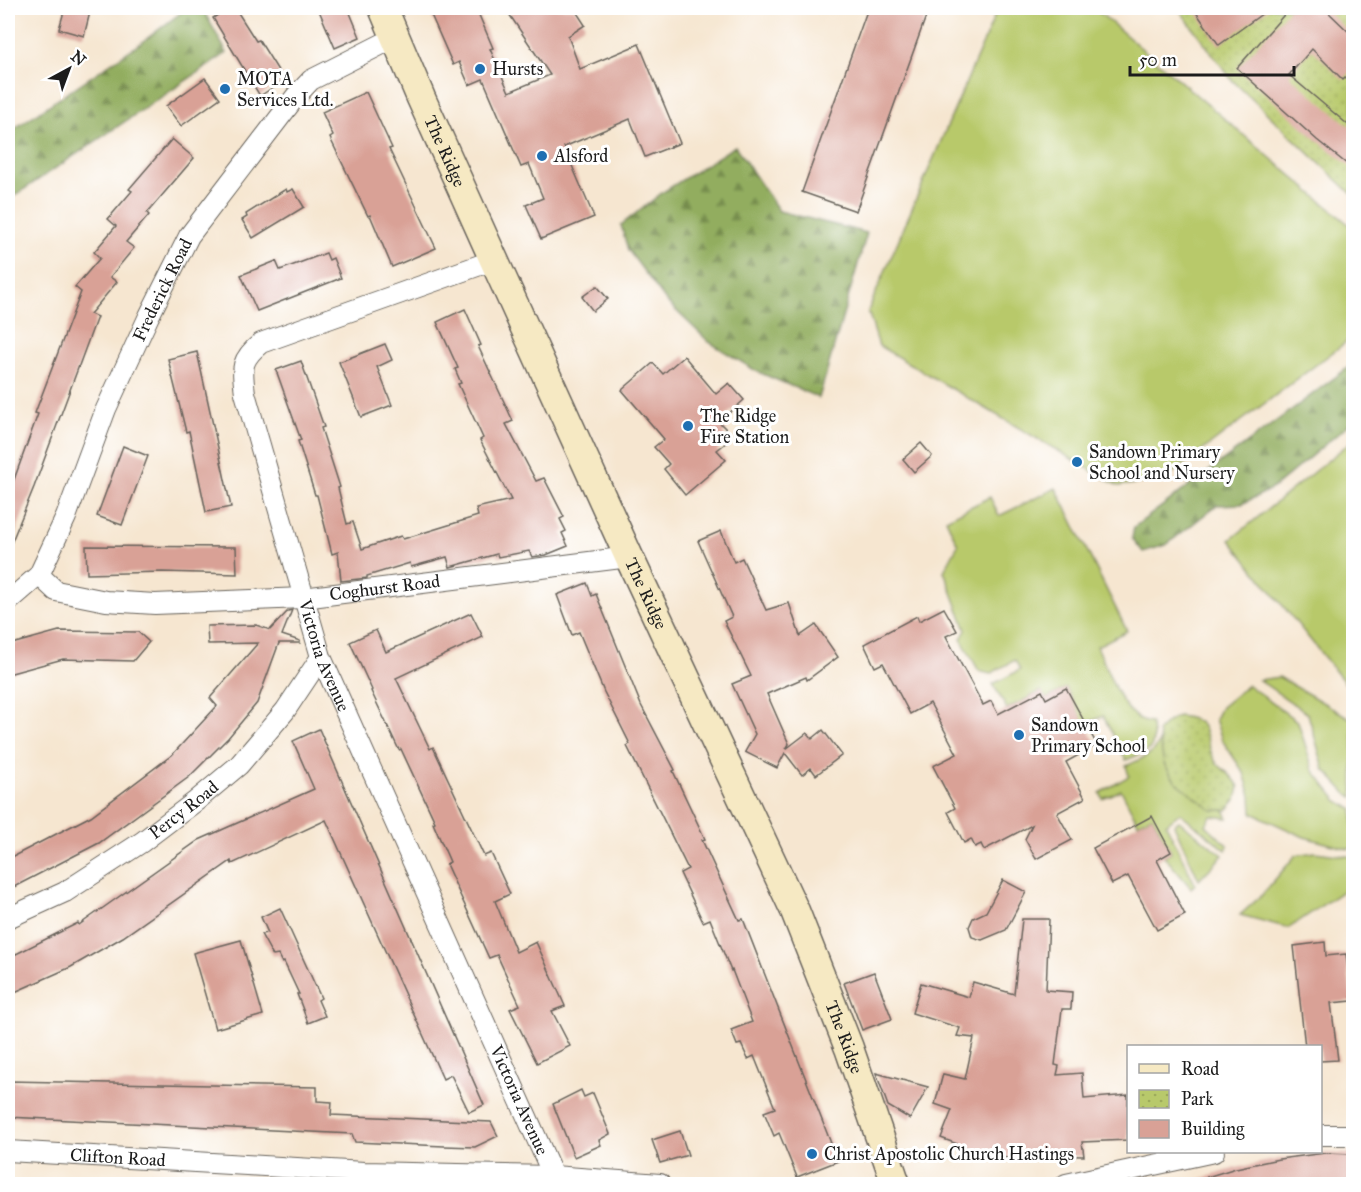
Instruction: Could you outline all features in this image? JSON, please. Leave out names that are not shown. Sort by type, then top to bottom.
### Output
[{"type":"main road","name":"The Ridge","points":[[383,8],[629,557],[795,911],[849,1048],[896,1185]]},
{"type":"street","name":"Frederick Road","points":[[8,602],[39,575],[66,517],[106,409],[148,316],[189,236],[296,96],[311,80],[396,37]]},
{"type":"street","name":"Victoria Avenue","points":[[494,260],[261,343],[248,354],[242,369],[244,393],[321,657],[555,1180]]},
{"type":"street","name":"Coghurst Road","points":[[39,575],[56,591],[106,601],[155,604],[303,598],[629,557]]},
{"type":"street","name":"Percy Road","points":[[8,918],[65,892],[142,842],[205,794],[239,765],[285,711],[321,657]]},
{"type":"street","points":[[1322,1136],[1353,1135]]},
{"type":"street","name":"Clifton Road","points":[[8,1151],[364,1172],[660,1185]]},
{"type":"street","points":[[1066,1185],[1210,1153]]},
{"type":"green space","points":[[187,8],[202,8],[227,53],[8,200],[8,133],[145,40]]},
{"type":"green space","points":[[998,8],[1094,8],[1353,228],[1353,337],[1163,480],[1118,486],[879,346],[868,311]]},
{"type":"green space","points":[[1178,8],[1353,8],[1353,195],[1232,80]]},
{"type":"green space","points":[[735,146],[779,211],[867,233],[819,398],[756,371],[709,342],[666,301],[628,250],[621,225],[663,192]]},
{"type":"green space","points":[[1353,364],[1353,421],[1273,488],[1242,504],[1217,505],[1166,545],[1143,552],[1132,538],[1134,527]]},
{"type":"green space","points":[[1353,440],[1353,693],[1230,540]]},
{"type":"green space","points":[[1056,488],[1127,631],[1097,646],[1124,704],[1132,714],[1151,723],[1153,740],[1150,749],[1126,760],[1103,716],[1085,724],[1066,688],[1046,699],[1041,691],[1007,709],[993,684],[1020,670],[1015,660],[990,674],[979,671],[961,639],[966,630],[944,571],[958,545],[946,519],[990,497],[999,516]]},
{"type":"green space","points":[[1279,677],[1353,720],[1353,797],[1346,793],[1324,769],[1308,714],[1259,680]]},
{"type":"green space","points":[[1248,685],[1298,722],[1313,770],[1337,800],[1353,810],[1353,848],[1348,849],[1304,837],[1252,813],[1251,796],[1244,773],[1222,740],[1215,719],[1221,707]]},
{"type":"green space","points":[[1178,716],[1197,721],[1202,725],[1214,759],[1239,787],[1236,800],[1227,810],[1212,810],[1175,781],[1164,764],[1158,731]]},
{"type":"green space","points":[[1160,739],[1163,751],[1212,810],[1224,810],[1228,818],[1211,816],[1206,825],[1228,846],[1226,850],[1180,813],[1166,824],[1195,884],[1191,888],[1164,856],[1171,852],[1152,816],[1138,823],[1121,790],[1103,799],[1100,793],[1129,776],[1126,766],[1151,753]]},
{"type":"green space","points":[[1179,821],[1223,855],[1199,880],[1174,825]]},
{"type":"green space","points":[[1315,852],[1353,857],[1353,884],[1289,928],[1240,915],[1261,896],[1296,855]]},
{"type":"building","points":[[65,8],[91,8],[84,36],[59,29]]},
{"type":"building","points":[[229,8],[235,8],[256,41],[259,40],[284,80],[260,96],[213,18]]},
{"type":"building","points":[[318,8],[348,8],[360,37],[335,48]]},
{"type":"building","points":[[428,8],[476,8],[493,48],[490,49],[509,92],[550,75],[505,8],[574,8],[585,25],[568,36],[580,69],[639,44],[680,143],[645,157],[630,119],[564,147],[594,217],[541,239],[526,205],[543,198],[529,164],[521,167],[483,79],[469,85],[459,62],[453,65]]},
{"type":"building","points":[[868,8],[929,8],[856,211],[802,192]]},
{"type":"building","points":[[1193,8],[1270,8],[1219,45]]},
{"type":"building","points":[[1290,8],[1324,8],[1353,36],[1353,70],[1343,80],[1312,49],[1289,75],[1353,129],[1353,169],[1237,68]]},
{"type":"building","points":[[205,78],[220,98],[181,126],[166,106]]},
{"type":"building","points":[[366,92],[392,148],[389,149],[436,248],[392,267],[370,215],[368,216],[330,138],[333,136],[322,112]]},
{"type":"building","points":[[172,139],[194,158],[147,213],[149,215],[126,242],[134,248],[110,277],[117,282],[90,314],[97,317],[8,551],[8,496],[38,414],[35,413],[81,292],[75,287],[100,258],[94,252],[116,226],[108,219],[132,191],[129,189]]},
{"type":"building","points":[[286,189],[287,192],[293,189],[304,207],[253,238],[242,220],[247,217],[246,214]]},
{"type":"building","points":[[326,253],[329,260],[333,258],[341,278],[257,311],[241,275],[276,261],[280,270]]},
{"type":"building","points":[[597,286],[608,299],[593,311],[582,297]]},
{"type":"building","points":[[465,309],[481,345],[478,346],[513,421],[506,424],[536,481],[544,478],[564,517],[560,519],[566,531],[562,533],[568,546],[546,555],[532,557],[529,551],[498,557],[497,554],[450,567],[447,557],[411,567],[410,563],[367,576],[367,578],[341,581],[338,552],[332,554],[317,495],[315,495],[298,441],[301,440],[276,370],[301,361],[324,427],[321,428],[340,487],[338,488],[347,524],[353,522],[362,549],[401,536],[403,539],[478,516],[476,508],[511,500],[480,440],[483,438],[458,384],[461,383],[455,369],[458,368],[437,322]]},
{"type":"building","points":[[385,344],[392,360],[377,367],[392,405],[361,417],[339,362]]},
{"type":"building","points":[[197,352],[231,507],[206,512],[189,431],[186,432],[168,359]]},
{"type":"building","name":"The Ridge Fire Station","points":[[684,356],[716,394],[729,383],[744,400],[719,422],[727,430],[723,434],[726,437],[723,440],[726,443],[717,450],[726,460],[685,495],[664,469],[669,464],[654,447],[664,439],[622,390],[653,363],[663,374]]},
{"type":"building","points":[[921,443],[932,456],[914,472],[903,459]]},
{"type":"building","points":[[123,446],[148,456],[122,525],[97,516]]},
{"type":"building","points":[[721,531],[734,562],[742,558],[766,610],[789,603],[800,636],[816,625],[838,657],[807,680],[806,677],[767,694],[789,744],[786,749],[807,733],[812,739],[823,730],[842,755],[816,775],[811,768],[802,775],[785,753],[777,768],[745,752],[755,734],[732,684],[751,676],[724,621],[732,617],[698,541]]},
{"type":"building","points":[[86,546],[236,547],[237,574],[162,572],[87,574]]},
{"type":"building","points":[[587,583],[592,596],[596,594],[641,705],[675,770],[673,771],[705,839],[702,840],[739,920],[743,919],[838,1161],[797,1177],[779,1133],[774,1136],[764,1112],[775,1108],[754,1056],[748,1059],[741,1044],[737,1045],[731,1030],[752,1022],[732,970],[710,919],[703,922],[680,873],[688,869],[627,746],[630,744],[604,692],[579,632],[572,635],[557,595]]},
{"type":"building","name":"Sandown Primary School","points":[[944,608],[957,631],[946,636],[983,705],[991,701],[998,714],[1042,691],[1046,699],[1066,688],[1097,745],[1066,762],[1085,798],[1057,813],[1072,840],[1036,859],[1025,839],[1032,825],[984,850],[981,844],[975,847],[971,839],[964,843],[948,812],[955,808],[933,766],[957,754],[930,703],[910,714],[883,663],[875,667],[864,644],[917,616],[919,621]]},
{"type":"building","points":[[292,610],[282,635],[300,641],[300,643],[279,643],[257,703],[228,738],[189,777],[99,843],[8,890],[8,859],[91,816],[172,755],[217,706],[210,698],[258,643],[208,644],[207,626],[256,625],[270,630],[288,611]]},
{"type":"building","points":[[471,613],[483,637],[396,678],[430,749],[433,747],[484,856],[491,853],[510,894],[495,901],[516,952],[536,942],[565,1006],[552,1011],[570,1046],[537,1063],[510,1009],[520,1005],[497,955],[489,958],[446,864],[450,862],[433,823],[435,822],[371,691],[350,642],[376,630],[386,652]]},
{"type":"building","points":[[59,631],[138,632],[149,642],[133,661],[63,659],[8,674],[8,645]]},
{"type":"building","points":[[319,729],[484,1105],[469,1112],[451,1075],[443,1079],[326,820],[232,864],[231,861],[123,937],[71,967],[8,995],[8,958],[78,923],[79,925],[199,840],[314,789],[293,741]]},
{"type":"building","points":[[1152,816],[1171,852],[1157,860],[1185,915],[1157,930],[1128,876],[1112,884],[1093,848]]},
{"type":"building","points":[[1003,880],[1026,892],[1006,930],[982,940],[972,937],[969,927],[973,918],[986,912]]},
{"type":"building","points":[[280,908],[321,998],[318,1000],[325,1016],[308,1023],[297,994],[299,994],[284,962],[282,963],[278,955],[273,956],[261,934],[268,933],[261,917]]},
{"type":"building","points":[[1022,919],[1049,919],[1046,990],[1072,992],[1071,1009],[1062,1009],[1055,1065],[1059,1066],[1057,1075],[1082,1073],[1084,1099],[1127,1095],[1127,1140],[1082,1142],[1084,1156],[1027,1155],[1026,1161],[1001,1157],[1000,1160],[941,1138],[952,1110],[935,1104],[943,1074],[965,1079],[974,1038],[957,1036],[960,1028],[912,1013],[921,983],[969,997],[973,982],[1014,994]]},
{"type":"building","points":[[241,940],[263,1015],[215,1029],[193,953]]},
{"type":"building","points":[[1325,942],[1326,956],[1346,954],[1352,1001],[1331,1003],[1338,1060],[1322,1061],[1322,1045],[1305,1045],[1294,946]]},
{"type":"building","points":[[874,972],[892,1019],[862,1030],[844,983]]},
{"type":"building","points":[[876,1073],[928,1087],[910,1119],[888,1106]]},
{"type":"building","points":[[8,1081],[317,1087],[317,1101],[332,1102],[331,1115],[491,1122],[498,1136],[475,1147],[444,1146],[355,1142],[352,1134],[8,1117]]},
{"type":"building","points":[[581,1090],[584,1097],[593,1093],[610,1134],[599,1140],[601,1145],[574,1157],[553,1104]]},
{"type":"building","points":[[680,1131],[688,1155],[660,1163],[652,1140]]},
{"type":"building","points":[[1325,1153],[1353,1154],[1353,1184],[1197,1185],[1197,1180],[1236,1168]]},
{"type":"place","name":"Hursts","points":[[480,69]]},
{"type":"place","name":"MOTA Services Ltd.","points":[[225,89]]},
{"type":"place","name":"Alsford","points":[[542,156]]},
{"type":"place","name":"The Ridge Fire Station","points":[[688,426]]},
{"type":"place","name":"Sandown Primary School and Nursery","points":[[1077,462]]},
{"type":"place","name":"Sandown Primary School","points":[[1019,735]]},
{"type":"place","name":"Christ Apostolic Church Hastings","points":[[812,1154]]}]
